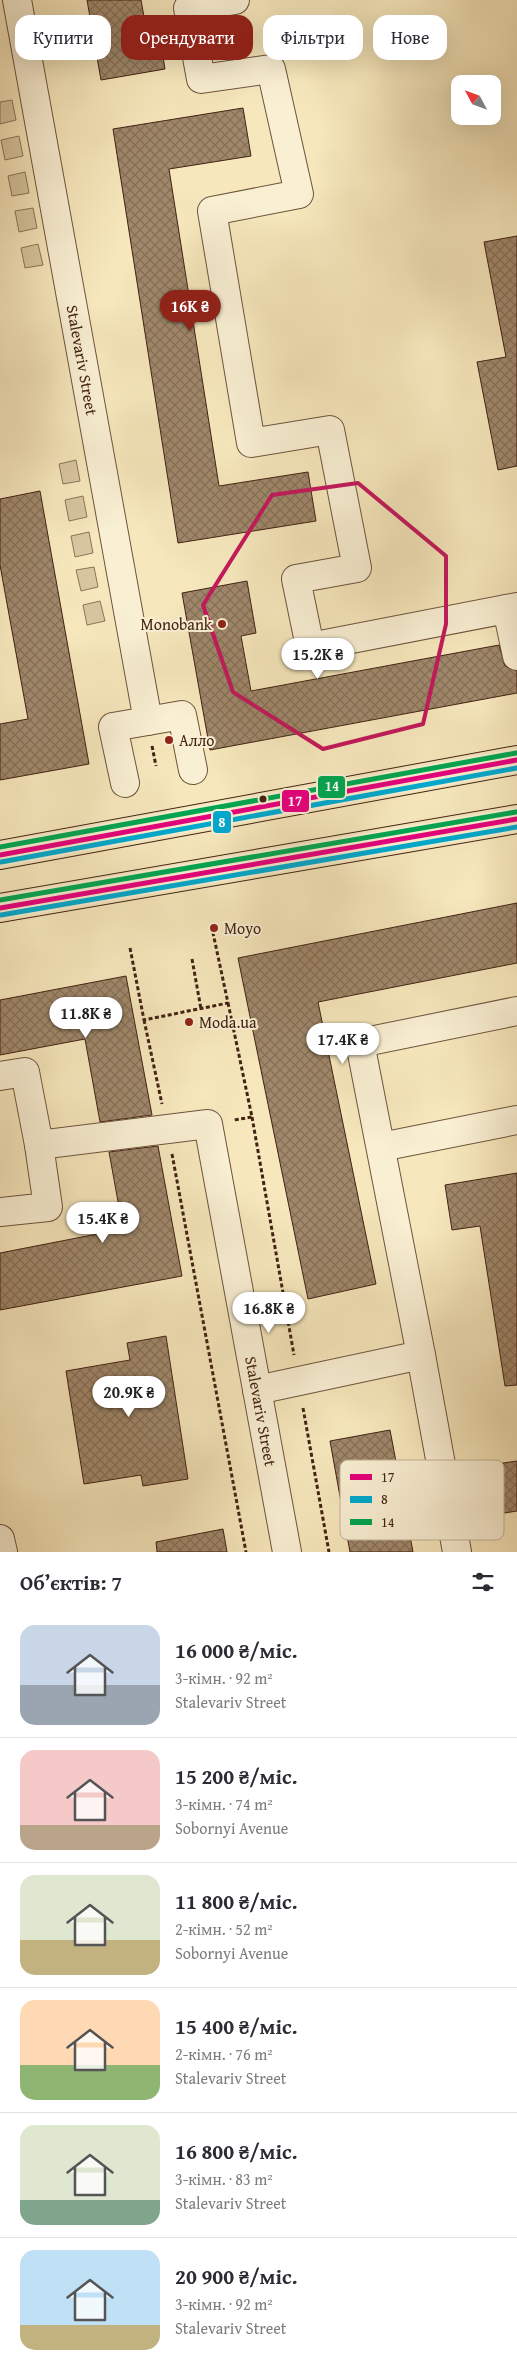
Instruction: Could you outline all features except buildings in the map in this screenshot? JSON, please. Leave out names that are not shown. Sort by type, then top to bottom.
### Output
[{"type":"main road","points":[[0,855],[517,760]]},
{"type":"main road","points":[[0,908],[517,819]]},
{"type":"street","name":"Stalevariv Street","points":[[17,0],[148,721]]},
{"type":"street","points":[[235,0],[188,8],[200,79],[271,69],[299,194],[212,211],[251,443],[330,430],[356,568],[296,579],[310,647],[512,608],[517,656]]},
{"type":"street","points":[[125,783],[113,727],[182,716],[193,770]]},
{"type":"street","points":[[440,1460],[360,1043],[517,1011]]},
{"type":"street","points":[[0,1076],[24,1072],[39,1145],[48,1207],[0,1212]]},
{"type":"street","points":[[381,1147],[517,1120]]},
{"type":"street","name":"Stalevariv Street","points":[[208,1124],[287,1552]]},
{"type":"street","points":[[39,1145],[208,1124]]},
{"type":"street","points":[[257,1390],[421,1355]]},
{"type":"street","points":[[0,1539],[3,1552]]},
{"type":"path","points":[[213,933],[252,1116],[328,1552]]},
{"type":"path","points":[[130,948],[167,1129],[246,1552]]},
{"type":"path","points":[[192,959],[201,1008]]},
{"type":"path","points":[[144,1020],[228,1003]]},
{"type":"path","points":[[208,1124],[252,1116]]},
{"type":"highlighted area","points":[[358,483],[446,556],[446,624],[423,724],[323,749],[233,692],[203,605],[272,495]]},
{"type":"shaded area","points":[[12,100],[16,120],[0,124],[0,102]]},
{"type":"shaded area","points":[[19,136],[23,156],[5,160],[1,140]]},
{"type":"shaded area","points":[[25,172],[29,193],[12,196],[8,176]]},
{"type":"shaded area","points":[[33,208],[37,228],[19,232],[15,211]]},
{"type":"shaded area","points":[[38,244],[43,265],[25,268],[21,248]]},
{"type":"shaded area","points":[[76,460],[80,481],[63,484],[59,464]]},
{"type":"shaded area","points":[[83,496],[87,517],[69,521],[65,500]]},
{"type":"shaded area","points":[[89,532],[93,553],[75,557],[71,536]]},
{"type":"shaded area","points":[[94,567],[98,587],[81,591],[76,570]]},
{"type":"shaded area","points":[[100,601],[105,621],[87,625],[83,605]]},
{"type":"transit line","name":"14","points":[[0,847],[516,753]]},
{"type":"transit line","name":"17","points":[[0,855],[517,760]]},
{"type":"transit line","name":"8","points":[[1,862],[517,768]]},
{"type":"transit line","name":"14","points":[[0,900],[516,812]]},
{"type":"transit line","name":"17","points":[[0,908],[517,819]]},
{"type":"transit line","name":"8","points":[[1,915],[517,827]]},
{"type":"place","name":"Monobank","points":[[222,624]]},
{"type":"place","name":"Алло","points":[[169,740]]},
{"type":"place","name":"Moyo","points":[[214,928]]},
{"type":"place","name":"Moda.ua","points":[[189,1022]]}]
